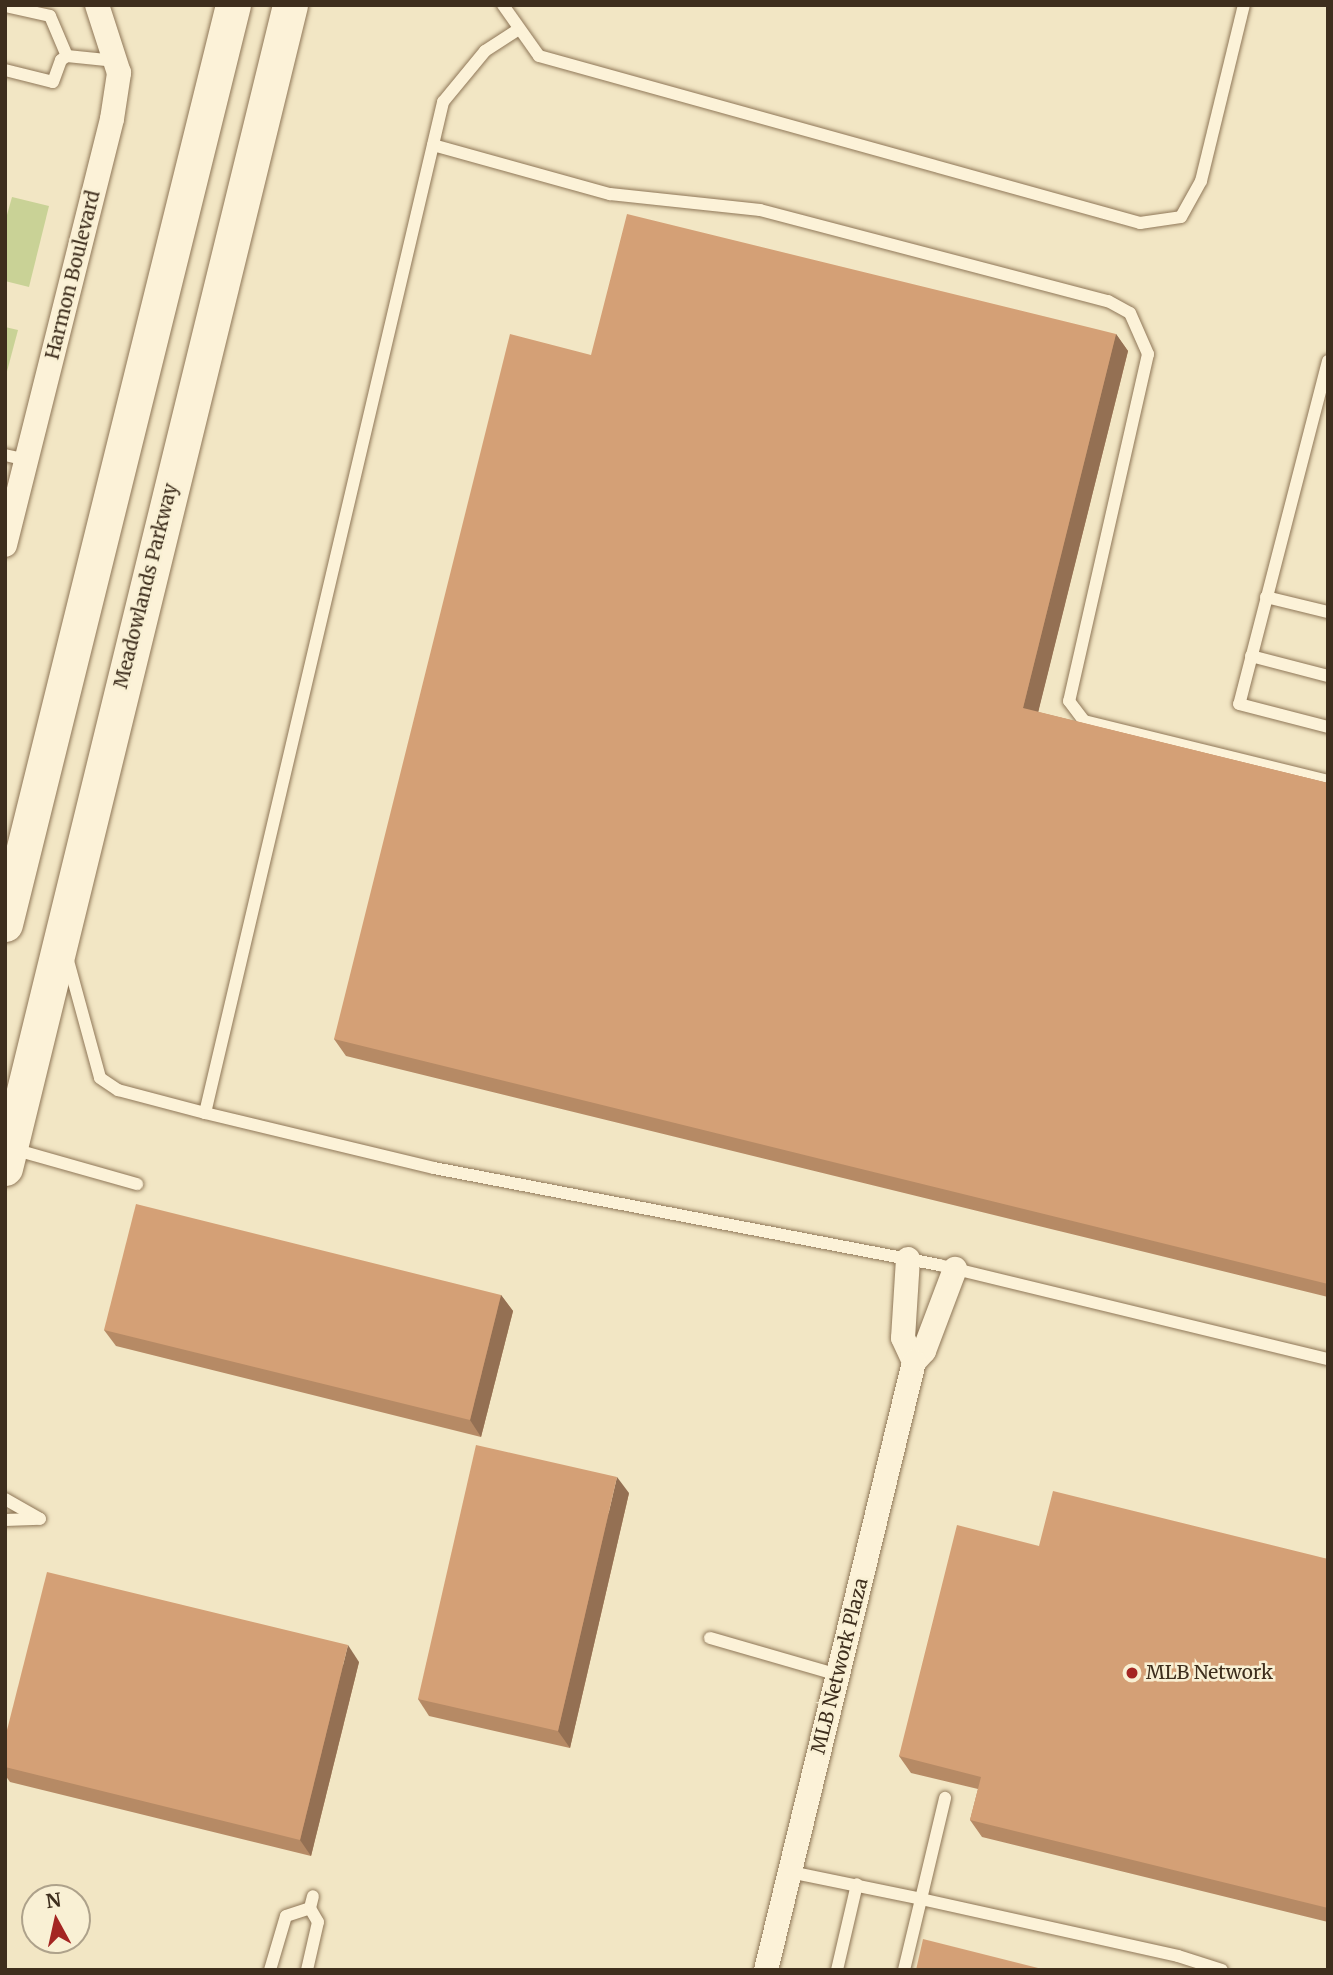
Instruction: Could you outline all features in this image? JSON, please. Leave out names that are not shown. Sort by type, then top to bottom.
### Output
[{"type":"main road","points":[[5,924],[233,5]]},
{"type":"main road","name":"Meadowlands Parkway","points":[[8,1158],[290,5]]},
{"type":"street","name":"Harmon Boulevard","points":[[5,545],[16,457],[112,119],[119,73],[97,5]]},
{"type":"street","points":[[908,1259],[902,1338],[914,1362]]},
{"type":"street","name":"MLB Network Plaza","points":[[766,1970],[914,1362],[924,1351],[955,1269]]},
{"type":"lane","points":[[503,5],[538,55],[1140,223],[1181,217],[1201,181],[1244,5]]},
{"type":"lane","points":[[5,6],[50,16],[67,56]]},
{"type":"lane","points":[[205,1113],[443,102],[485,51],[519,29]]},
{"type":"lane","points":[[5,70],[53,82],[61,60],[67,56],[116,61]]},
{"type":"lane","points":[[433,145],[610,194],[761,209],[1108,301],[1130,313],[1148,354],[1069,701],[1084,721],[1328,781]]},
{"type":"lane","points":[[1328,361],[1239,704],[1328,727]]},
{"type":"lane","points":[[1266,597],[1328,612]]},
{"type":"lane","points":[[1251,656],[1328,676]]},
{"type":"lane","points":[[62,935],[100,1078],[118,1090],[434,1168],[955,1269],[1328,1359]]},
{"type":"lane","points":[[8,1158],[138,1184]]},
{"type":"lane","points":[[5,1499],[40,1519],[5,1520]]},
{"type":"lane","points":[[710,1638],[838,1675]]},
{"type":"lane","points":[[904,1970],[945,1798]]},
{"type":"lane","points":[[790,1872],[1178,1956],[1222,1970]]},
{"type":"lane","points":[[837,1970],[857,1885]]},
{"type":"lane","points":[[270,1970],[285,1916],[312,1902],[318,1922],[307,1970]]},
{"type":"green space","points":[[12,197],[49,206],[29,287],[5,281],[5,222]]},
{"type":"green space","points":[[5,327],[18,330],[5,379]]},
{"type":"building","points":[[627,214],[1116,334],[1023,708],[1328,783],[1328,1284],[334,1039],[510,334],[591,355]]},
{"type":"building","points":[[136,1204],[501,1295],[470,1420],[104,1330]]},
{"type":"building","points":[[476,1445],[617,1477],[558,1731],[418,1699]]},
{"type":"building","name":"MLB Network","points":[[1053,1491],[1328,1559],[1328,1908],[970,1820],[981,1777],[899,1756],[957,1525],[1039,1546]]},
{"type":"building","points":[[47,1572],[348,1645],[300,1840],[5,1767],[5,1738]]},
{"type":"building","points":[[923,1939],[1046,1970],[916,1970]]},
{"type":"place","name":"MLB Network","points":[[1132,1673]]}]
